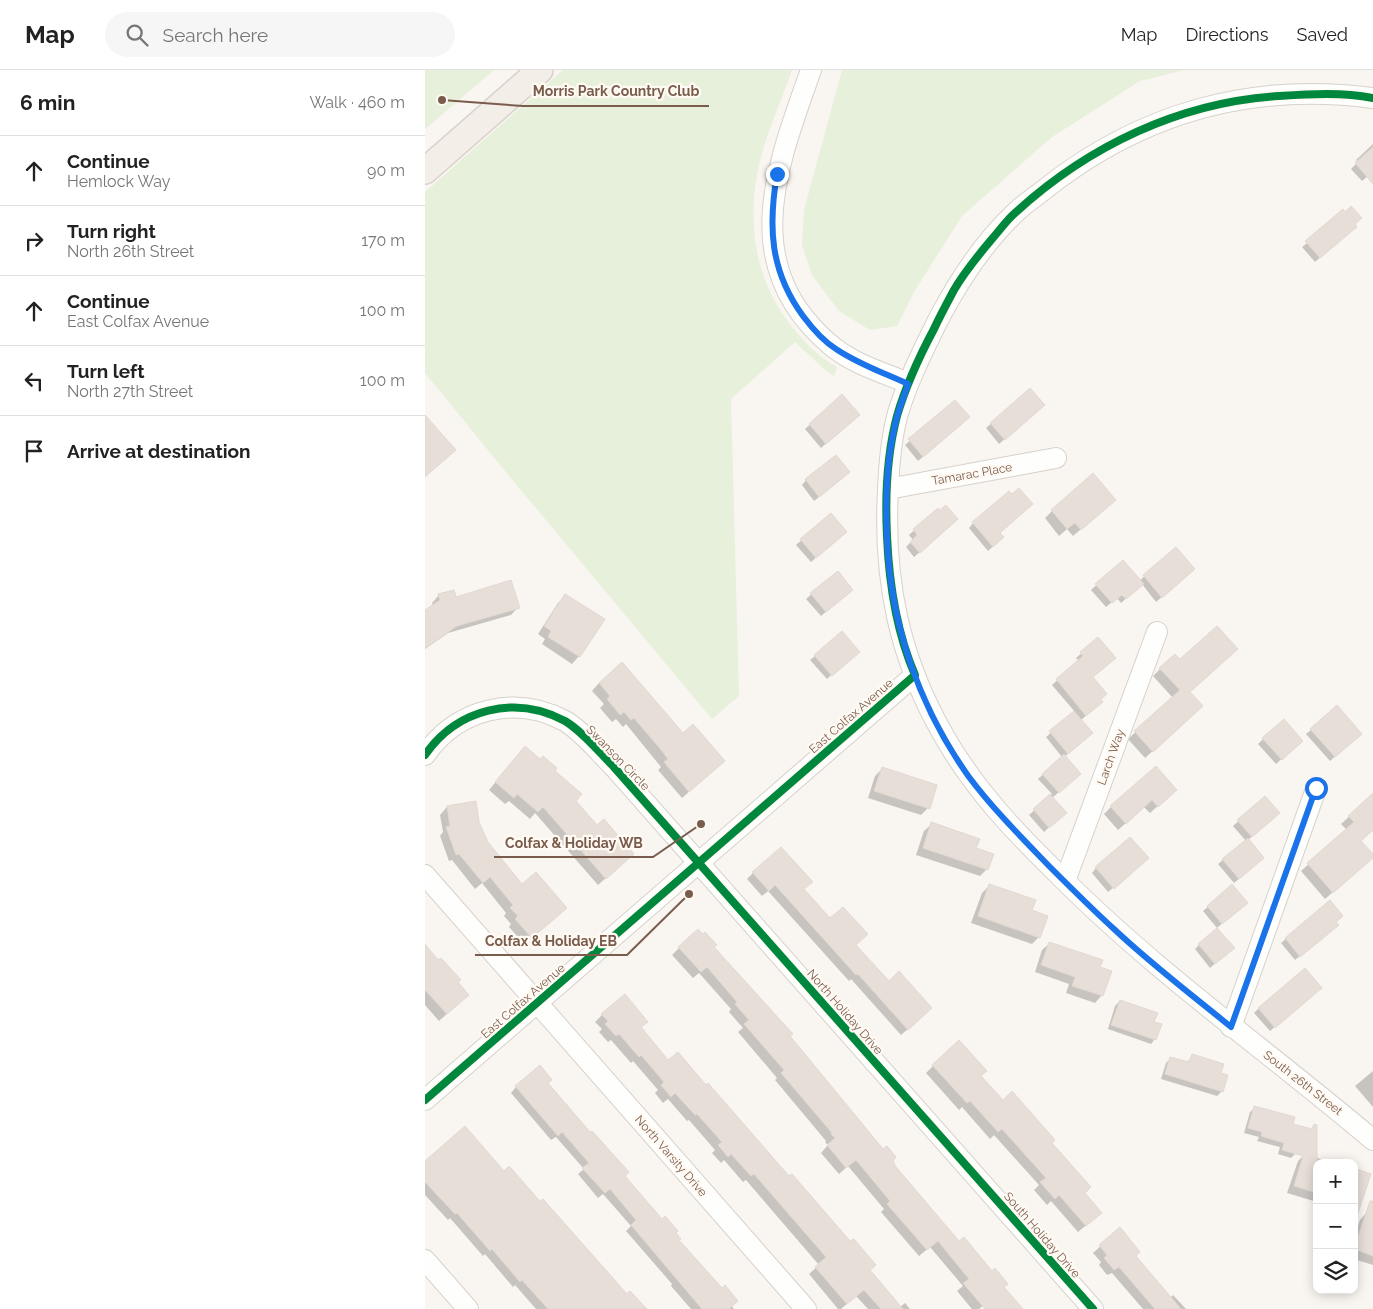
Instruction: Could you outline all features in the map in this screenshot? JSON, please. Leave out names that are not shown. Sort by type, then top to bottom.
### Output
[{"type":"main road","points":[[425,170],[540,70]]},
{"type":"street","points":[[811,70],[777,174],[772,225],[775,256],[784,284],[796,306],[822,337],[834,348],[857,362],[908,384]]},
{"type":"street","points":[[915,675],[897,620],[888,570],[886,516],[889,461],[897,417],[914,368],[955,288],[982,251],[1014,213],[1071,168],[1113,143],[1160,121],[1205,107],[1253,98],[1313,94],[1373,98]]},
{"type":"street","name":"Tamarac Place","points":[[888,489],[1056,458]]},
{"type":"street","name":"Larch Way","points":[[1065,882],[1157,632]]},
{"type":"street","name":"East Colfax Avenue","points":[[425,1100],[915,675]]},
{"type":"street","name":"South 26th Street","points":[[915,675],[927,705],[969,776],[998,812],[1065,882],[1115,930],[1231,1027],[1328,1102],[1373,1140]]},
{"type":"street","name":"Swanson Circle","points":[[425,755],[432,745],[453,726],[477,712],[507,708],[534,709],[557,718],[584,736],[613,766],[699,864]]},
{"type":"street","points":[[1231,1027],[1316,788]]},
{"type":"street","name":"North Holiday Drive","points":[[699,864],[975,1176]]},
{"type":"street","points":[[425,875],[536,1003]]},
{"type":"street","name":"North Varsity Drive","points":[[536,1003],[806,1309]]},
{"type":"street","name":"South Holiday Drive","points":[[975,1176],[1093,1309]]},
{"type":"street","points":[[425,1260],[468,1309]]},
{"type":"green space","points":[[425,70],[494,70],[425,129]]},
{"type":"green space","points":[[563,70],[792,70],[768,135],[756,179],[754,222],[756,244],[767,286],[777,305],[806,342],[823,358],[837,367],[834,376],[795,342],[731,399],[739,696],[712,719],[425,373],[425,192]]},
{"type":"green space","points":[[842,70],[1184,70],[1140,81],[1052,137],[962,216],[914,292],[897,326],[870,330],[839,311],[812,275],[802,245],[804,210]]},
{"type":"building","points":[[1373,147],[1373,184],[1355,163]]},
{"type":"building","points":[[1351,206],[1362,218],[1355,224],[1357,227],[1320,258],[1305,241],[1343,209],[1345,212]]},
{"type":"building","points":[[1030,388],[1045,405],[1005,440],[990,423]]},
{"type":"building","points":[[842,394],[860,415],[826,444],[809,424]]},
{"type":"building","points":[[955,400],[970,417],[923,457],[908,439]]},
{"type":"building","points":[[425,415],[456,450],[425,477]]},
{"type":"building","points":[[836,455],[850,472],[819,497],[805,479]]},
{"type":"building","points":[[1093,473],[1116,500],[1081,530],[1075,523],[1067,529],[1051,510]]},
{"type":"building","points":[[1019,488],[1033,504],[1000,533],[1004,537],[993,547],[972,522],[1009,491],[1012,494]]},
{"type":"building","points":[[946,505],[958,519],[920,553],[910,542],[917,535],[913,529],[938,508],[940,510]]},
{"type":"building","points":[[831,513],[847,532],[816,558],[800,539]]},
{"type":"building","points":[[1176,547],[1195,569],[1162,598],[1143,575]]},
{"type":"building","points":[[1123,560],[1144,584],[1126,599],[1122,595],[1112,603],[1095,584]]},
{"type":"building","points":[[838,571],[853,590],[826,612],[810,593]]},
{"type":"building","points":[[511,580],[520,608],[457,626],[425,648],[425,610],[440,600],[438,594],[454,590],[456,597]]},
{"type":"building","points":[[565,594],[605,619],[580,657],[548,637],[551,631],[544,626]]},
{"type":"building","points":[[1217,626],[1238,649],[1190,692],[1203,706],[1153,752],[1134,731],[1180,690],[1159,668],[1175,654],[1180,659]]},
{"type":"building","points":[[842,631],[860,652],[832,676],[814,655]]},
{"type":"building","points":[[1098,637],[1116,658],[1093,677],[1107,694],[1101,699],[1103,702],[1086,716],[1056,679],[1083,656],[1080,652]]},
{"type":"building","points":[[622,662],[683,733],[693,724],[725,761],[689,792],[664,762],[668,759],[634,718],[631,720],[624,712],[620,715],[607,699],[610,696],[599,683]]},
{"type":"building","points":[[1337,705],[1362,734],[1335,757],[1310,729]]},
{"type":"building","points":[[1074,711],[1093,733],[1068,754],[1049,731]]},
{"type":"building","points":[[1284,719],[1303,741],[1282,760],[1262,738]]},
{"type":"building","points":[[525,746],[540,759],[543,756],[557,768],[555,771],[582,794],[576,801],[597,825],[604,819],[634,854],[606,879],[543,807],[538,812],[517,794],[514,798],[495,782]]},
{"type":"building","points":[[1064,754],[1081,774],[1059,793],[1042,774]]},
{"type":"building","points":[[1156,766],[1177,790],[1158,807],[1152,800],[1126,824],[1110,806]]},
{"type":"building","points":[[882,767],[937,785],[930,809],[874,791]]},
{"type":"building","points":[[1373,793],[1373,830],[1361,841],[1373,854],[1373,858],[1333,893],[1307,863],[1354,822],[1348,816]]},
{"type":"building","points":[[1050,794],[1067,813],[1049,828],[1033,809]]},
{"type":"building","points":[[1265,796],[1280,813],[1252,837],[1237,820]]},
{"type":"building","points":[[476,801],[479,822],[488,842],[522,884],[536,872],[567,908],[532,938],[515,919],[518,916],[510,908],[513,905],[490,877],[483,883],[459,854],[456,855],[446,827],[450,826],[447,806]]},
{"type":"building","points":[[931,822],[980,839],[976,848],[994,854],[988,870],[923,848]]},
{"type":"building","points":[[1130,837],[1149,858],[1114,889],[1095,867]]},
{"type":"building","points":[[1248,838],[1264,858],[1239,879],[1222,859]]},
{"type":"building","points":[[781,847],[813,882],[804,889],[830,918],[843,907],[868,934],[856,945],[889,981],[899,971],[932,1008],[908,1030],[775,885],[769,891],[752,872]]},
{"type":"building","points":[[989,884],[1036,900],[1032,910],[1048,916],[1040,938],[978,916]]},
{"type":"building","points":[[1232,884],[1248,903],[1222,924],[1207,906]]},
{"type":"building","points":[[1330,900],[1343,916],[1336,922],[1339,925],[1300,957],[1285,938]]},
{"type":"building","points":[[1217,928],[1235,948],[1215,964],[1198,944]]},
{"type":"building","points":[[698,929],[703,934],[705,932],[717,945],[714,947],[793,1034],[790,1036],[883,1149],[887,1146],[896,1157],[893,1161],[896,1167],[959,1241],[964,1237],[992,1271],[995,1268],[1008,1284],[1004,1287],[1023,1309],[985,1309],[963,1283],[969,1279],[938,1241],[927,1250],[887,1204],[890,1201],[856,1160],[846,1168],[827,1145],[835,1138],[832,1133],[781,1073],[784,1070],[744,1024],[749,1020],[735,1004],[737,1002],[707,967],[701,972],[678,947]]},
{"type":"building","points":[[1049,942],[1103,960],[1100,967],[1112,971],[1103,996],[1072,986],[1075,977],[1041,965]]},
{"type":"building","points":[[425,944],[438,960],[441,958],[461,980],[458,982],[469,995],[447,1014],[425,990]]},
{"type":"building","points":[[1305,968],[1322,988],[1275,1028],[1258,1008]]},
{"type":"building","points":[[625,994],[648,1022],[641,1027],[668,1060],[678,1052],[706,1085],[708,1083],[789,1176],[792,1174],[850,1241],[854,1239],[876,1265],[870,1270],[903,1309],[881,1309],[864,1290],[847,1304],[815,1267],[826,1257],[754,1174],[751,1176],[731,1154],[728,1157],[718,1145],[722,1142],[697,1114],[695,1115],[675,1093],[671,1097],[661,1085],[664,1082],[641,1055],[639,1057],[619,1034],[616,1036],[605,1024],[608,1021],[601,1014]]},
{"type":"building","points":[[1120,1000],[1158,1013],[1154,1022],[1162,1024],[1156,1040],[1111,1025]]},
{"type":"building","points":[[959,1040],[987,1071],[981,1076],[1003,1100],[1012,1091],[1055,1140],[1052,1143],[1091,1187],[1085,1193],[1102,1213],[1086,1226],[1059,1195],[1055,1199],[1040,1182],[1046,1178],[1002,1129],[998,1132],[970,1101],[967,1103],[932,1065]]},
{"type":"building","points":[[1192,1054],[1224,1064],[1221,1073],[1228,1075],[1223,1092],[1165,1074],[1170,1057],[1189,1062]]},
{"type":"building","points":[[540,1065],[552,1080],[548,1083],[590,1132],[592,1131],[629,1172],[625,1176],[662,1219],[665,1216],[678,1231],[676,1233],[681,1239],[679,1240],[722,1288],[725,1285],[738,1301],[729,1309],[702,1309],[631,1225],[636,1220],[610,1189],[605,1193],[582,1168],[589,1163],[562,1132],[558,1136],[515,1086]]},
{"type":"building","points":[[1254,1106],[1295,1117],[1293,1124],[1312,1129],[1314,1124],[1317,1125],[1317,1159],[1313,1159],[1313,1192],[1294,1186],[1303,1156],[1282,1150],[1284,1143],[1261,1136],[1262,1132],[1248,1128]]},
{"type":"building","points":[[465,1126],[504,1171],[509,1166],[540,1201],[543,1199],[627,1294],[630,1291],[647,1309],[548,1309],[522,1280],[520,1282],[492,1249],[490,1251],[457,1213],[455,1214],[425,1182],[425,1161]]},
{"type":"building","points":[[1358,1169],[1371,1174],[1358,1213]]},
{"type":"building","points":[[1370,1201],[1373,1201],[1373,1256],[1358,1250],[1358,1237]]},
{"type":"building","points":[[1120,1227],[1140,1252],[1136,1256],[1181,1309],[1155,1309],[1119,1267],[1114,1270],[1104,1258],[1107,1255],[1099,1245]]},
{"type":"cycle path","points":[[425,1100],[915,675],[898,624],[888,554],[887,490],[894,430],[913,371],[954,290],[974,260],[1010,218],[1043,189],[1073,167],[1105,148],[1171,118],[1206,107],[1242,100],[1279,96],[1338,94],[1373,98]]},
{"type":"cycle path","points":[[425,755],[438,739],[453,726],[470,717],[488,711],[507,708],[527,708],[546,713],[565,721],[578,731],[613,766],[1093,1309]]},
{"type":"place","name":"Morris Park Country Club","points":[[442,100]]},
{"type":"place","name":"Colfax & Holiday WB","points":[[701,824]]},
{"type":"place","name":"Colfax & Holiday EB","points":[[689,894]]},
{"type":"route","points":[[777,174],[772,225],[775,256],[784,284],[796,306],[811,326],[834,348],[857,362],[908,384],[897,417],[889,461],[886,516],[888,570],[897,620],[910,663],[927,705],[969,776],[998,812],[1034,851],[1115,930],[1231,1027],[1316,788]]}]
